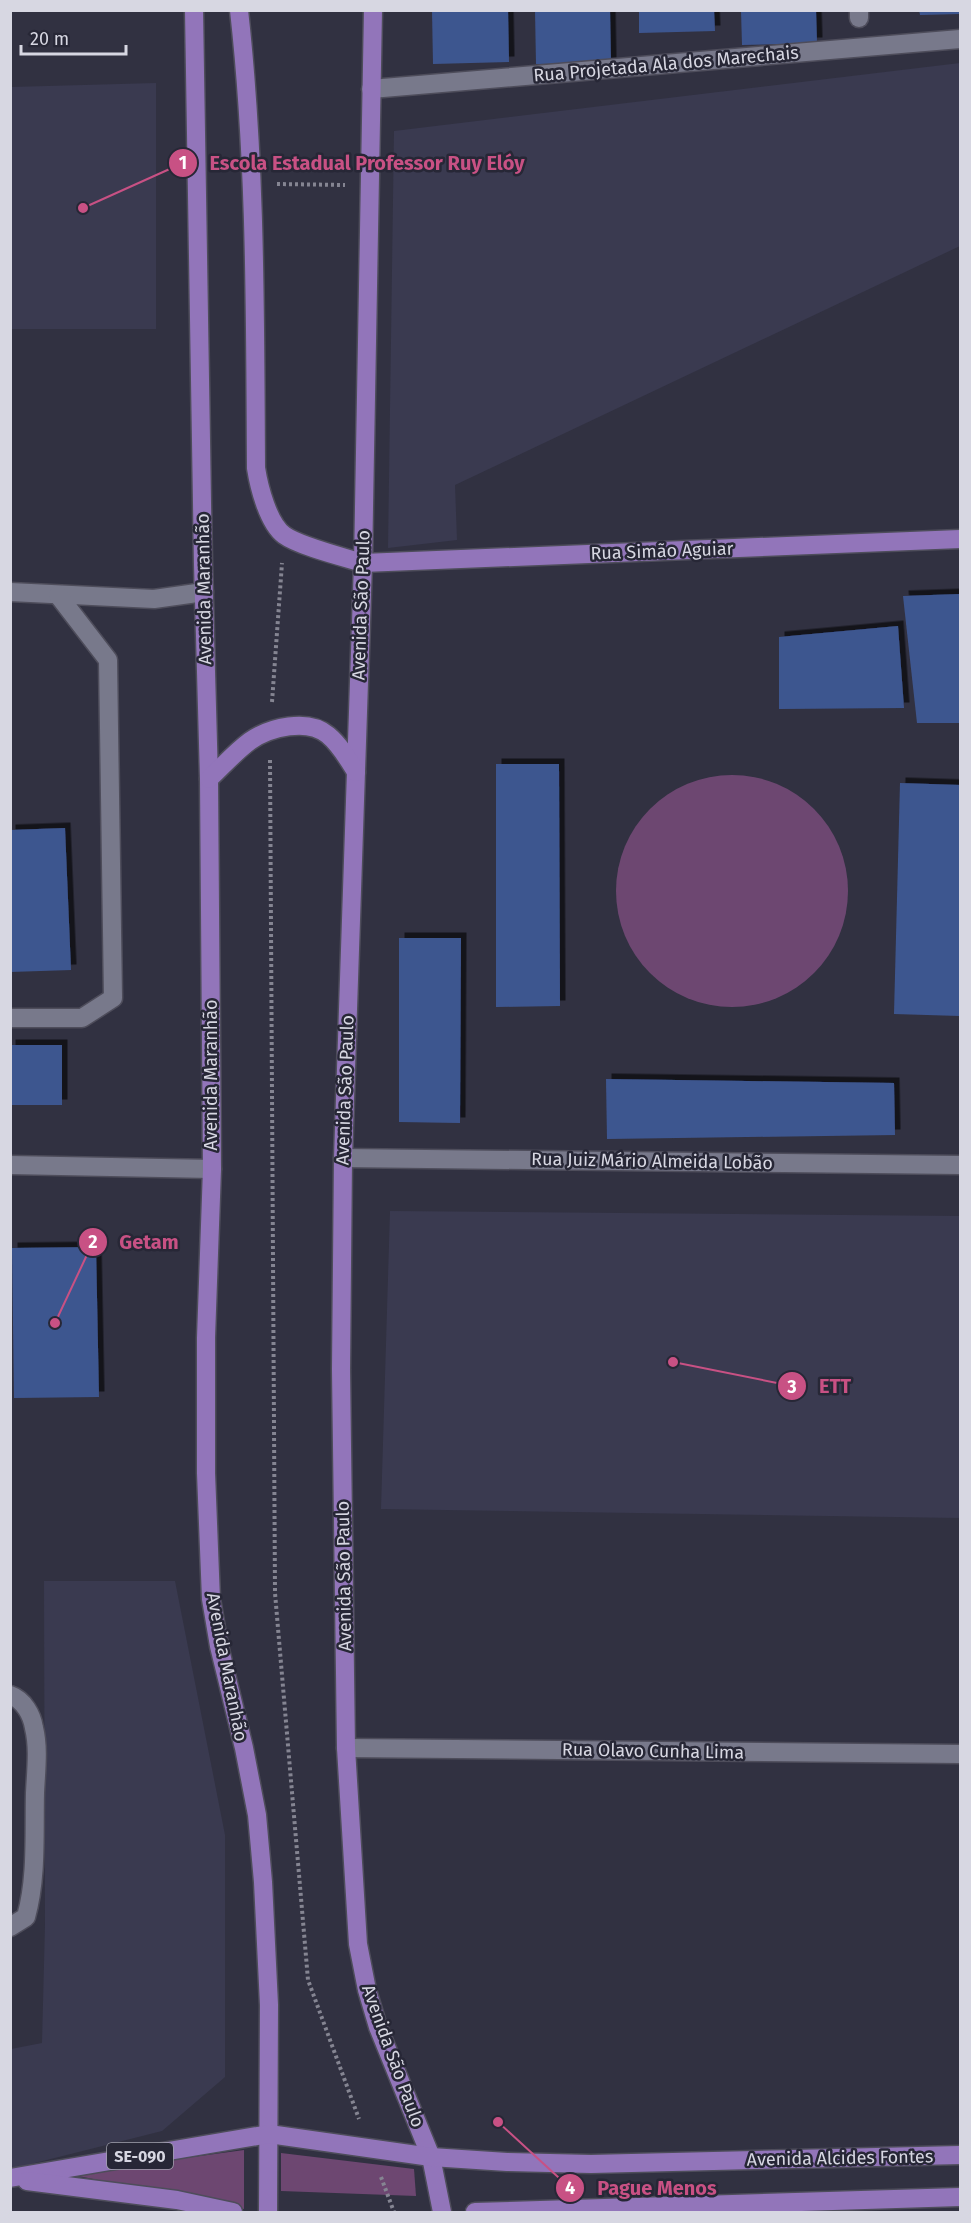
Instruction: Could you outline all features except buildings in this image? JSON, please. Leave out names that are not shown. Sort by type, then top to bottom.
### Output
[{"type":"main road","name":"Avenida Maranhão","points":[[194,10],[209,779],[212,1169],[206,1338],[206,1473],[211,1599],[219,1646],[244,1748],[256,1815],[263,1882],[269,2005],[268,2212]]},
{"type":"main road","points":[[239,10],[247,83],[254,297],[256,468],[259,484],[268,512],[284,535],[363,563]]},
{"type":"main road","name":"Avenida São Paulo","points":[[373,10],[363,563],[342,1158],[341,1370],[346,1748],[358,1944],[367,1990],[382,2036],[431,2157],[442,2212]]},
{"type":"main road","name":"Rua Simão Aguiar","points":[[363,563],[960,538]]},
{"type":"main road","points":[[209,779],[252,740],[270,731],[296,725],[312,726],[327,733],[356,772]]},
{"type":"main road","name":"SE-090","points":[[10,2178],[269,2134],[431,2157]]},
{"type":"main road","name":"Avenida Alcides Fontes","points":[[431,2157],[591,2164],[960,2155]]},
{"type":"main road","name":"SE-090","points":[[10,2178],[177,2200],[233,2212]]},
{"type":"main road","points":[[475,2212],[754,2208],[960,2197]]},
{"type":"street","name":"Rua Projetada Ala dos Marechais","points":[[371,89],[960,39]]},
{"type":"street","points":[[10,592],[154,599],[204,592]]},
{"type":"street","points":[[10,1018],[82,1018],[113,998],[108,660],[58,595]]},
{"type":"street","name":"Rua Juiz Mário Almeida Lobão","points":[[342,1158],[960,1165]]},
{"type":"street","points":[[10,1165],[212,1169]]},
{"type":"street","points":[[10,1695],[25,1706],[34,1726],[36,1740],[33,1876],[30,1902],[26,1917],[10,1927]]},
{"type":"street","name":"Rua Olavo Cunha Lima","points":[[346,1748],[960,1754]]},
{"type":"path","points":[[250,184],[369,185]]},
{"type":"path","points":[[284,535],[270,731],[275,1593],[308,1980],[394,2212]]},
{"type":"shaded area","points":[[960,63],[960,246],[455,485],[457,540],[388,548],[394,131]]},
{"type":"shaded area","points":[[156,83],[156,329],[11,329],[11,87]]},
{"type":"shaded area","points":[[721,775],[743,775],[787,788],[806,801],[822,817],[835,836],[843,857],[848,891],[846,914],[835,946],[822,965],[806,981],[787,994],[766,1002],[743,1007],[721,1007],[677,994],[658,981],[642,965],[629,946],[621,925],[616,902],[616,880],[629,836],[642,817],[658,801],[677,788],[698,780]]},
{"type":"shaded area","points":[[390,1211],[960,1216],[960,1518],[381,1509]]},
{"type":"shaded area","points":[[44,1581],[175,1581],[225,1835],[225,2077],[162,2131],[11,2169],[11,2049],[42,2043],[45,1925]]},
{"type":"shaded area","points":[[244,2150],[244,2209],[68,2174]]},
{"type":"shaded area","points":[[281,2153],[414,2169],[416,2196],[281,2191]]},
{"type":"place","name":"Escola Estadual Professor Ruy Elóy","points":[[83,208]]},
{"type":"place","name":"Getam","points":[[55,1323]]},
{"type":"place","name":"ETT","points":[[673,1362]]},
{"type":"place","name":"Pague Menos","points":[[498,2122]]}]
